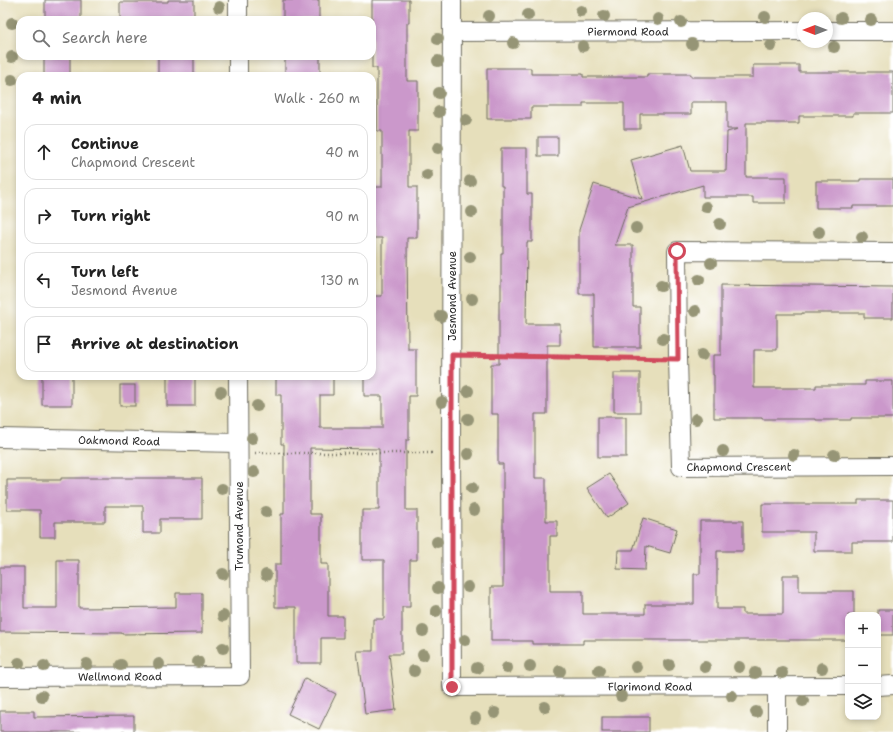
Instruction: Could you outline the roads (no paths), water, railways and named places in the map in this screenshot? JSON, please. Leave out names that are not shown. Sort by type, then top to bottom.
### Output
[{"type":"street","points":[[238,0],[238,16]]},
{"type":"street","name":"Jesmond Avenue","points":[[452,0],[452,687]]},
{"type":"street","name":"Piermond Road","points":[[452,32],[797,31]]},
{"type":"street","points":[[833,31],[893,31]]},
{"type":"street","points":[[238,60],[238,72]]},
{"type":"street","name":"Chapmond Crescent","points":[[893,252],[677,251],[681,467],[893,466]]},
{"type":"street","name":"Trumond Avenue","points":[[238,380],[240,676]]},
{"type":"street","name":"Oakmond Road","points":[[0,438],[238,448]]},
{"type":"street","name":"Wellmond Road","points":[[0,677],[240,676]]},
{"type":"street","points":[[777,686],[777,732]]},
{"type":"street","name":"Florimond Road","points":[[452,687],[845,686]]},
{"type":"street","points":[[881,686],[893,686]]}]
